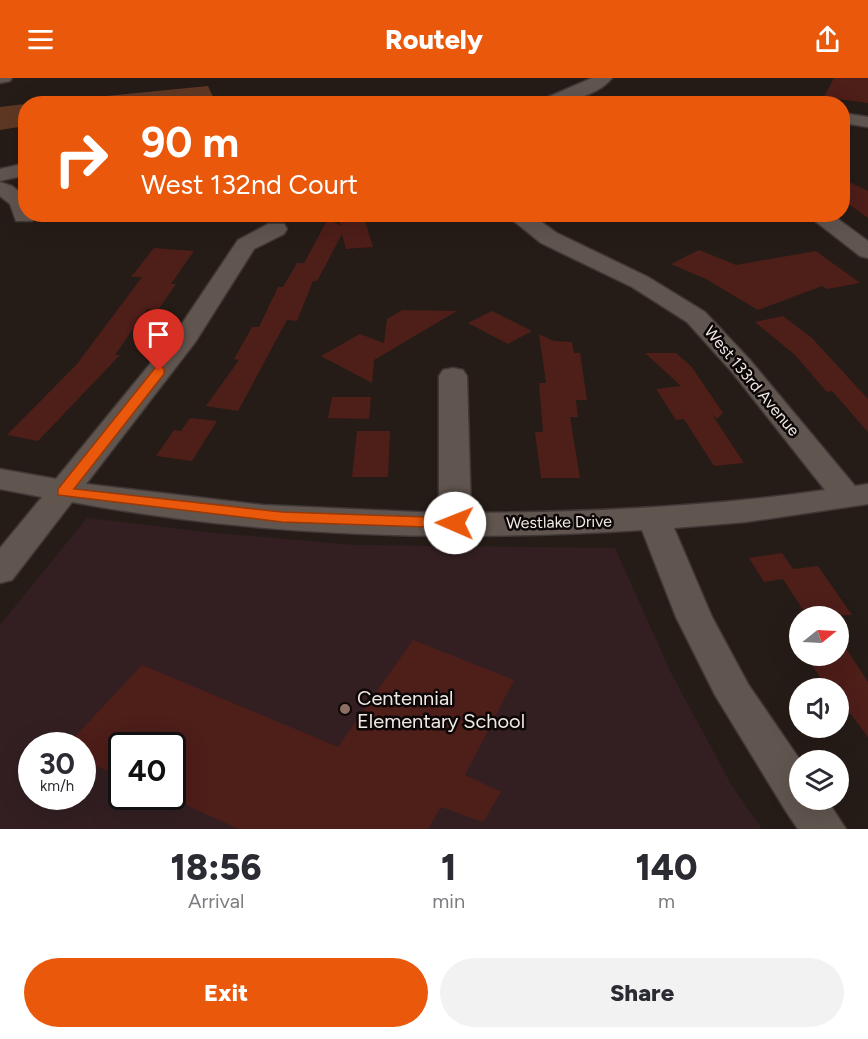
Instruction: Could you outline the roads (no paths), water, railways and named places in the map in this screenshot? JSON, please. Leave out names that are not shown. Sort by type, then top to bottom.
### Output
[{"type":"street","points":[[568,96],[604,78]]},
{"type":"street","points":[[850,118],[868,122]]},
{"type":"street","points":[[0,176],[18,171]]},
{"type":"street","points":[[0,188],[18,200]]},
{"type":"street","name":"West 133rd Avenue","points":[[525,222],[533,229],[640,282],[696,317],[858,496]]},
{"type":"street","points":[[828,222],[868,250]]},
{"type":"street","points":[[0,571],[187,336],[246,245],[276,229]]},
{"type":"street","points":[[453,376],[455,523]]},
{"type":"street","name":"Westlake Drive","points":[[0,479],[63,492],[282,517],[455,523],[606,522],[709,515],[858,496]]},
{"type":"street","points":[[654,518],[694,617],[735,695],[789,778]]},
{"type":"street","points":[[810,810],[825,829]]},
{"type":"place","name":"Centennial Elementary School","points":[[345,709]]}]
